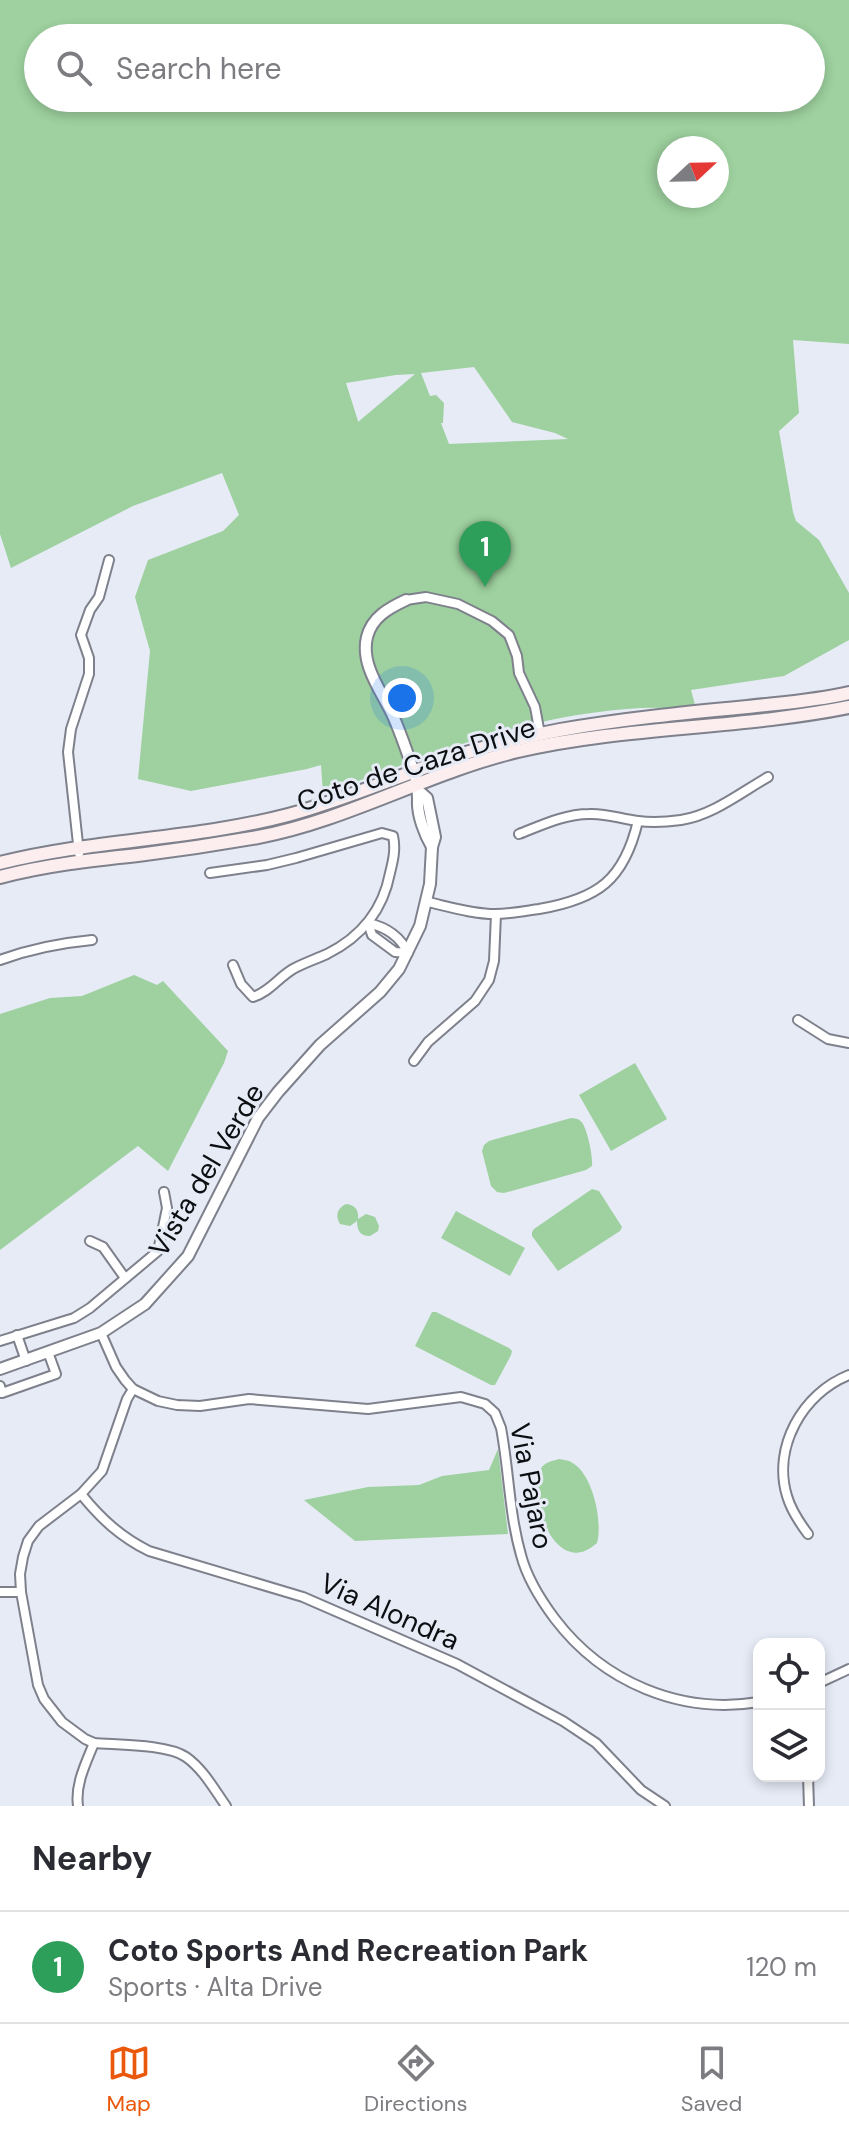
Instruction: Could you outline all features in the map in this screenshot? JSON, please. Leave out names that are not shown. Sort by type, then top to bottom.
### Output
[{"type":"main road","name":"Coto de Caza Drive","points":[[0,863],[78,847],[247,825],[326,803],[417,783],[454,757],[540,734],[610,722],[798,703],[849,693]]},
{"type":"main road","name":"Coto de Caza Drive","points":[[0,877],[45,866],[189,848],[286,831],[417,783],[517,751],[552,744],[777,719],[849,707]]},
{"type":"street","points":[[80,862],[68,752],[71,729],[89,674],[89,658],[81,635],[90,610],[99,597],[109,560]]},
{"type":"street","points":[[406,600],[426,597],[458,604],[492,621],[509,635],[519,673],[535,707],[540,734]]},
{"type":"street","name":"Vista del Verde","points":[[0,1369],[101,1333],[145,1304],[188,1256],[258,1118],[320,1045],[380,992],[408,953],[428,902],[432,847],[426,837],[417,801],[417,783],[393,718],[371,673],[366,652],[372,625],[385,610],[406,600]]},
{"type":"street","points":[[519,834],[573,815],[591,813],[638,821],[683,820],[723,805],[768,777]]},
{"type":"street","points":[[428,902],[496,914],[557,906],[580,899],[599,889],[621,867],[638,821]]},
{"type":"street","points":[[210,873],[296,858],[370,835],[387,833],[393,836],[395,851],[387,890],[358,935],[290,970],[264,994],[253,997],[241,984],[233,965]]},
{"type":"street","points":[[414,1061],[428,1042],[475,1001],[489,980],[494,961],[496,914]]},
{"type":"street","points":[[368,923],[372,935],[395,952],[408,953]]},
{"type":"street","points":[[0,960],[57,943],[92,940]]},
{"type":"street","points":[[798,1020],[828,1039],[849,1043]]},
{"type":"street","points":[[0,1341],[74,1318],[158,1251],[167,1208],[164,1192]]},
{"type":"street","points":[[90,1241],[103,1247],[125,1278]]},
{"type":"street","points":[[101,1333],[116,1367],[133,1389],[102,1471],[81,1494],[39,1526],[28,1541],[21,1566],[21,1592],[38,1685],[44,1699],[62,1722],[85,1739],[94,1743],[172,1750],[199,1769],[226,1806]]},
{"type":"street","points":[[17,1335],[26,1361]]},
{"type":"street","points":[[0,1386],[2,1393],[56,1374],[48,1352]]},
{"type":"street","points":[[808,1534],[786,1494],[783,1470],[785,1447],[795,1423],[809,1403],[827,1387],[849,1375]]},
{"type":"street","name":"Via Pajaro","points":[[133,1389],[158,1401],[200,1406],[249,1399],[368,1409],[461,1397],[485,1404],[495,1413],[501,1428],[521,1556],[531,1582],[565,1632],[606,1669],[664,1696],[694,1704],[722,1706],[753,1703]]},
{"type":"street","name":"Via Alondra","points":[[81,1494],[105,1522],[149,1551],[303,1597],[457,1664],[563,1721],[596,1743],[641,1790],[665,1806]]},
{"type":"street","points":[[0,1592],[21,1592]]},
{"type":"street","points":[[825,1680],[849,1669]]},
{"type":"street","points":[[78,1806],[79,1782],[94,1743]]},
{"type":"street","points":[[808,1782],[809,1806]]},
{"type":"green space","points":[[0,0],[849,0],[849,344],[793,340],[799,413],[779,431],[796,521],[819,540],[849,593],[849,640],[784,676],[691,690],[697,712],[661,708],[623,709],[528,725],[459,745],[323,794],[321,765],[191,791],[138,779],[150,651],[135,597],[148,560],[223,531],[239,515],[222,473],[133,506],[11,568],[0,534]],"holes":[[[474,367],[512,422],[568,439],[449,444],[441,423],[444,403],[436,395],[430,396],[421,373]],[[415,374],[358,422],[346,383]]]},
{"type":"green space","points":[[134,975],[157,985],[163,981],[228,1051],[224,1063],[168,1171],[138,1146],[0,1250],[0,1014],[50,998],[82,996]]},
{"type":"green space","points":[[635,1063],[667,1119],[611,1151],[579,1095]]},
{"type":"green space","points":[[571,1118],[579,1120],[585,1128],[592,1166],[504,1193],[497,1192],[491,1186],[482,1151],[484,1145]]},
{"type":"green space","points":[[592,1189],[599,1191],[622,1227],[558,1271],[532,1232]]},
{"type":"green space","points":[[346,1204],[356,1208],[358,1219],[366,1214],[375,1217],[378,1231],[367,1236],[360,1232],[357,1221],[350,1226],[340,1224],[338,1212]]},
{"type":"green space","points":[[456,1211],[525,1248],[510,1276],[441,1238]]},
{"type":"green space","points":[[432,1312],[512,1351],[495,1385],[415,1346]]},
{"type":"green space","points":[[498,1449],[508,1534],[355,1541],[304,1500],[368,1487],[419,1485],[442,1476],[489,1470]]},
{"type":"green space","points":[[559,1459],[570,1461],[585,1476],[597,1511],[597,1543],[581,1552],[567,1551],[556,1542],[546,1528],[540,1510],[537,1478],[544,1465]]},
{"type":"place","name":"Coto Sports And Recreation Park","points":[[485,587]]}]
